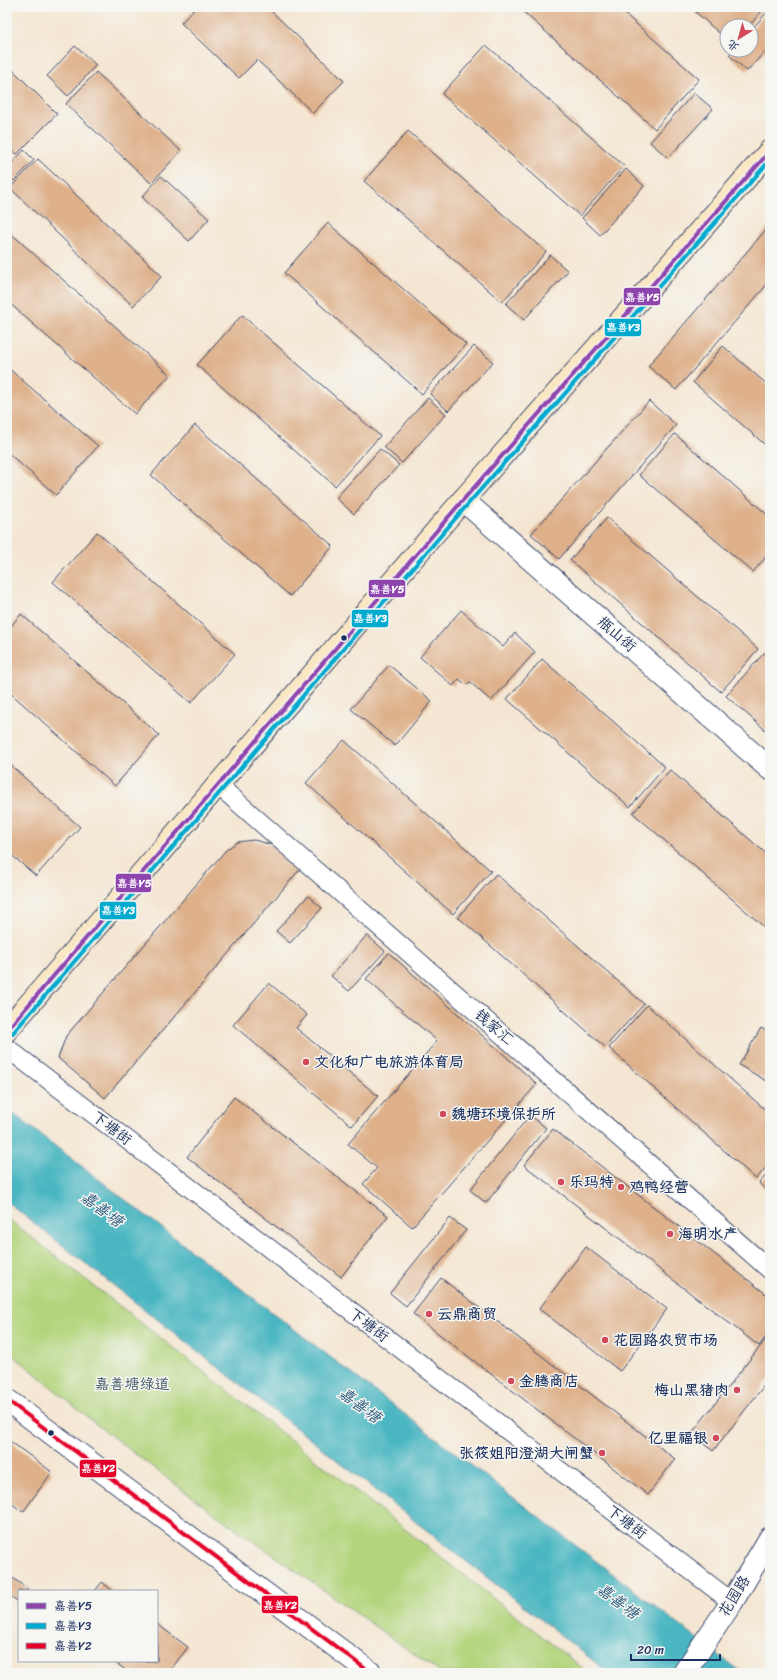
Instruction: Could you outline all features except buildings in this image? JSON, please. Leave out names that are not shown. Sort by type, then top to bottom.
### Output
[{"type":"street","points":[[7,1030],[463,500],[770,151]]},
{"type":"street","name":"甁山街","points":[[463,500],[770,769]]},
{"type":"street","points":[[7,1400],[371,1673]]},
{"type":"street","name":"花园路","points":[[684,1673],[732,1602],[770,1539]]},
{"type":"lane","name":"钱家汇","points":[[218,784],[770,1270]]},
{"type":"lane","name":"下塘街","points":[[7,1048],[732,1602]]},
{"type":"green space","name":"嘉善塘绿道","points":[[7,1218],[589,1673],[441,1673],[208,1509],[97,1425],[7,1350]]},
{"type":"water","name":"嘉善塘","points":[[7,1109],[742,1673],[609,1673],[7,1202]]},
{"type":"transit line","name":"嘉善Y5","points":[[7,1030],[463,500],[770,151]]},
{"type":"transit line","name":"嘉善Y3","points":[[12,1034],[468,504],[770,160]]},
{"type":"transit line","name":"嘉善Y2","points":[[7,1400],[371,1673]]},
{"type":"place","name":"文化和广电旅游体育局","points":[[306,1062]]},
{"type":"place","name":"魏塘环境保护所","points":[[443,1114]]},
{"type":"place","name":"乐玛特","points":[[561,1182]]},
{"type":"place","name":"鸡鸭经营","points":[[621,1187]]},
{"type":"place","name":"海明水产","points":[[670,1234]]},
{"type":"place","name":"云鼎商贸","points":[[429,1314]]},
{"type":"place","name":"花园路农贸市场","points":[[605,1340]]},
{"type":"place","name":"金腾商店","points":[[511,1381]]},
{"type":"place","name":"梅山黑猪肉","points":[[737,1390]]},
{"type":"place","name":"亿里福银","points":[[716,1438]]},
{"type":"place","name":"张筱姐阳澄湖大闸蟹","points":[[602,1453]]}]
